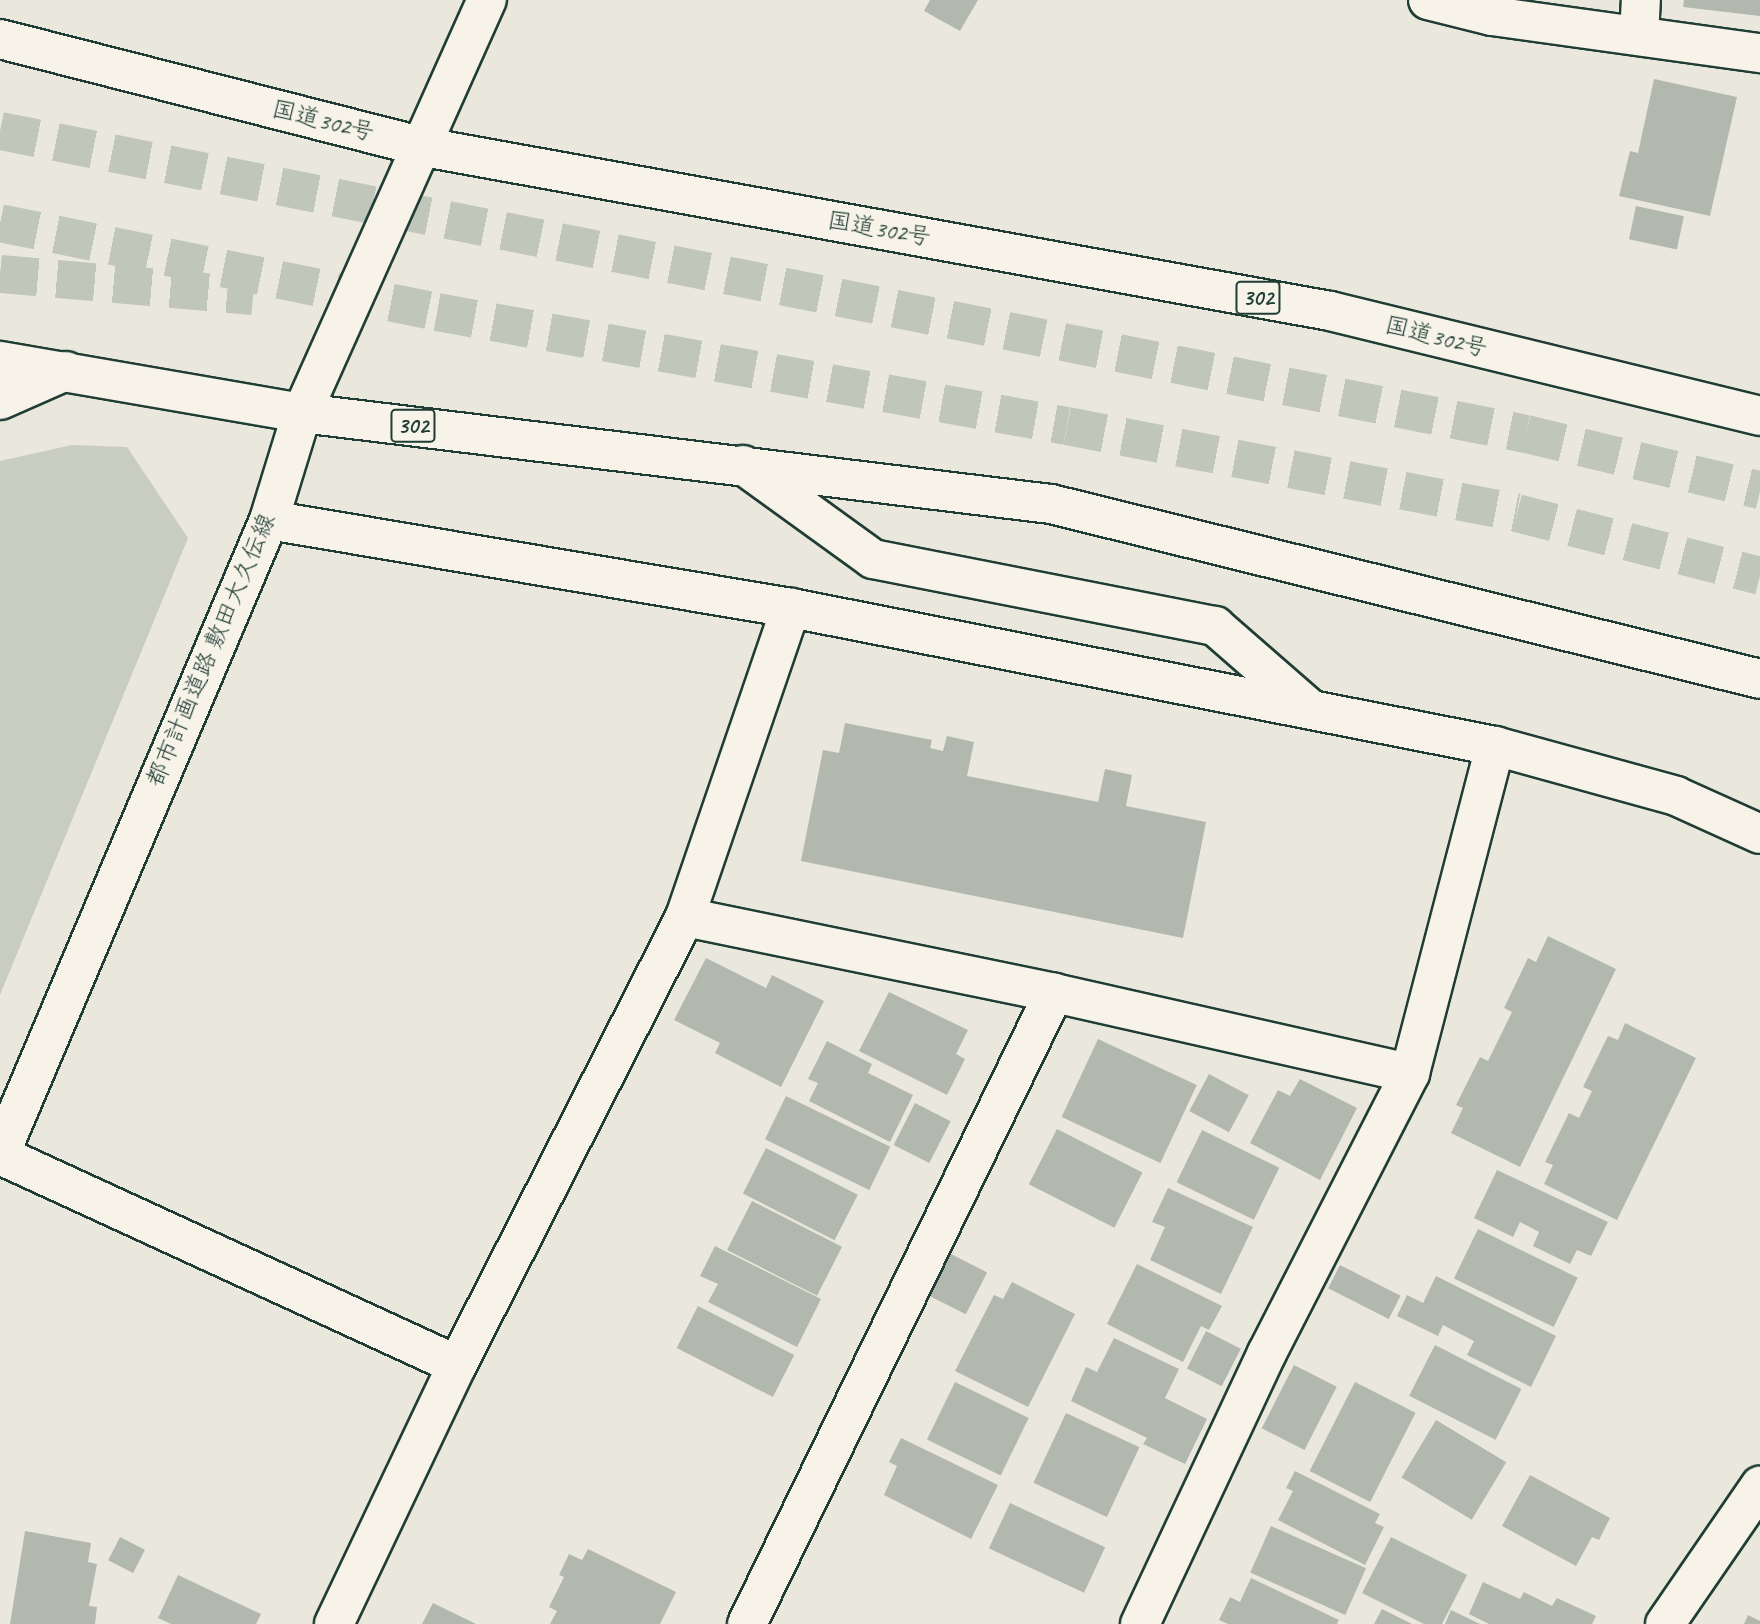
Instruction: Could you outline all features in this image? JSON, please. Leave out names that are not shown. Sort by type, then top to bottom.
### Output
[{"type":"main road","name":"都市計画道路 敷田大久伝線","points":[[0,1155],[269,520],[302,413],[424,147],[486,0]]},
{"type":"main road","points":[[1428,0],[1492,16],[1640,18],[1760,53]]},
{"type":"main road","name":"国道302号","points":[[0,39],[424,147],[1330,311],[1760,416]]},
{"type":"main road","name":"302","points":[[0,360],[302,413],[1051,504],[1760,679]]},
{"type":"main road","points":[[0,400],[66,371]]},
{"type":"main road","points":[[744,465],[873,559],[1214,625],[1311,710]]},
{"type":"main road","points":[[269,520],[791,608],[1494,746],[1676,796],[1760,834]]},
{"type":"main road","points":[[334,1624],[457,1365],[685,917],[791,608]]},
{"type":"main road","points":[[1140,1624],[1267,1353],[1410,1073],[1494,746]]},
{"type":"main road","points":[[685,917],[1054,993],[1410,1073]]},
{"type":"main road","points":[[747,1624],[1054,993]]},
{"type":"main road","points":[[0,1155],[457,1365]]},
{"type":"main road","points":[[1665,1624],[1760,1486]]},
{"type":"shaded area","points":[[72,445],[127,447],[188,538],[0,995],[0,461]]},
{"type":"building","points":[[930,0],[978,0],[960,31],[924,11]]},
{"type":"building","points":[[1684,0],[1760,0],[1760,16],[1683,7]]},
{"type":"building","points":[[1654,79],[1737,97],[1710,216],[1619,196],[1630,151],[1638,153]]},
{"type":"building","points":[[1636,206],[1684,216],[1677,249],[1629,239]]},
{"type":"building","points":[[845,723],[932,740],[930,748],[943,751],[947,736],[974,742],[967,776],[1098,802],[1105,769],[1132,775],[1126,806],[1206,822],[1183,938],[801,861],[823,750],[839,753]]},
{"type":"building","points":[[1548,936],[1616,969],[1520,1167],[1451,1133],[1463,1108],[1456,1105],[1480,1057],[1488,1061],[1512,1012],[1504,1008],[1528,958],[1536,962]]},
{"type":"building","points":[[706,958],[766,988],[772,975],[824,1001],[781,1087],[715,1053],[720,1043],[674,1020]]},
{"type":"building","points":[[889,992],[968,1030],[956,1054],[965,1059],[947,1095],[859,1051]]},
{"type":"building","points":[[1625,1023],[1696,1058],[1617,1220],[1544,1184],[1553,1165],[1545,1162],[1569,1113],[1579,1118],[1592,1091],[1583,1087],[1608,1036],[1618,1040]]},
{"type":"building","points":[[1098,1039],[1197,1085],[1160,1163],[1062,1117]]},
{"type":"building","points":[[827,1041],[872,1064],[868,1073],[913,1095],[890,1142],[809,1101],[818,1083],[808,1079]]},
{"type":"building","points":[[1209,1074],[1249,1095],[1229,1132],[1189,1111]]},
{"type":"building","points":[[1300,1079],[1357,1108],[1320,1180],[1250,1143],[1278,1090],[1290,1096]]},
{"type":"building","points":[[786,1096],[890,1147],[869,1190],[765,1139]]},
{"type":"building","points":[[915,1103],[951,1121],[929,1163],[894,1145]]},
{"type":"building","points":[[1057,1129],[1143,1173],[1114,1228],[1029,1184]]},
{"type":"building","points":[[1202,1130],[1279,1168],[1254,1220],[1177,1182]]},
{"type":"building","points":[[766,1148],[858,1195],[835,1240],[743,1193]]},
{"type":"building","points":[[1497,1170],[1608,1222],[1591,1256],[1577,1250],[1570,1264],[1533,1246],[1539,1232],[1520,1222],[1513,1237],[1474,1218]]},
{"type":"building","points":[[1168,1188],[1253,1227],[1221,1294],[1150,1260],[1165,1227],[1152,1222]]},
{"type":"building","points":[[752,1201],[842,1247],[817,1296],[727,1250]]},
{"type":"building","points":[[1478,1229],[1578,1278],[1554,1327],[1454,1278]]},
{"type":"building","points":[[715,1246],[821,1299],[797,1347],[708,1302],[718,1284],[700,1276]]},
{"type":"building","points":[[947,1252],[987,1272],[966,1314],[926,1294]]},
{"type":"building","points":[[1137,1264],[1222,1306],[1209,1330],[1201,1326],[1183,1362],[1107,1324]]},
{"type":"building","points":[[1340,1265],[1401,1296],[1389,1319],[1328,1288]]},
{"type":"building","points":[[1436,1276],[1556,1336],[1531,1387],[1467,1355],[1474,1341],[1443,1325],[1438,1336],[1397,1316],[1407,1295],[1423,1303]]},
{"type":"building","points":[[1012,1282],[1075,1314],[1028,1407],[955,1371],[994,1295],[1003,1299]]},
{"type":"building","points":[[698,1306],[794,1355],[773,1397],[677,1348]]},
{"type":"building","points":[[1206,1331],[1241,1349],[1222,1386],[1187,1368]]},
{"type":"building","points":[[1114,1338],[1179,1369],[1165,1398],[1207,1419],[1185,1464],[1143,1444],[1147,1438],[1071,1401],[1086,1367],[1097,1372]]},
{"type":"building","points":[[1435,1345],[1521,1389],[1496,1440],[1409,1396]]},
{"type":"building","points":[[1294,1365],[1337,1387],[1305,1450],[1262,1428]]},
{"type":"building","points":[[955,1382],[1029,1418],[1001,1475],[927,1440]]},
{"type":"building","points":[[1355,1382],[1416,1413],[1370,1502],[1310,1471]]},
{"type":"building","points":[[1066,1413],[1139,1447],[1107,1517],[1033,1483]]},
{"type":"building","points":[[1436,1420],[1506,1462],[1472,1520],[1401,1477]]},
{"type":"building","points":[[901,1438],[998,1485],[971,1539],[884,1495],[897,1466],[889,1462]]},
{"type":"building","points":[[1295,1471],[1380,1514],[1375,1523],[1384,1527],[1365,1565],[1278,1520],[1293,1491],[1286,1488]]},
{"type":"building","points":[[1530,1475],[1610,1518],[1599,1540],[1592,1537],[1576,1566],[1502,1526]]},
{"type":"building","points":[[1010,1503],[1105,1547],[1084,1593],[989,1548]]},
{"type":"building","points":[[1271,1526],[1366,1568],[1345,1615],[1250,1573]]},
{"type":"building","points":[[25,1531],[91,1543],[88,1562],[97,1564],[89,1606],[97,1607],[95,1624],[10,1624]]},
{"type":"building","points":[[120,1537],[145,1550],[133,1573],[108,1560]]},
{"type":"building","points":[[1391,1537],[1467,1575],[1442,1624],[1424,1624],[1362,1593]]},
{"type":"building","points":[[588,1549],[676,1592],[660,1624],[550,1624],[557,1611],[549,1607],[564,1577],[559,1575],[569,1554],[582,1560]]},
{"type":"building","points":[[178,1575],[261,1614],[256,1624],[171,1624],[158,1618]]},
{"type":"building","points":[[1251,1578],[1339,1620],[1337,1624],[1228,1624],[1219,1620],[1230,1597],[1240,1602]]},
{"type":"building","points":[[1483,1582],[1520,1599],[1524,1592],[1552,1606],[1557,1598],[1596,1616],[1592,1624],[1489,1624],[1469,1614]]},
{"type":"building","points":[[433,1603],[476,1624],[422,1624]]},
{"type":"building","points":[[1382,1609],[1412,1624],[1374,1624]]},
{"type":"building","points":[[1451,1610],[1480,1624],[1445,1624]]},
{"type":"building","points":[[1748,1615],[1760,1621],[1760,1624],[1744,1624]]},
{"type":"tunnel","points":[[0,131],[1526,434],[1760,490]]},
{"type":"tunnel","points":[[0,223],[437,312],[1067,426],[1517,513],[1760,576]]},
{"type":"tunnel","points":[[0,274],[253,296]]}]
